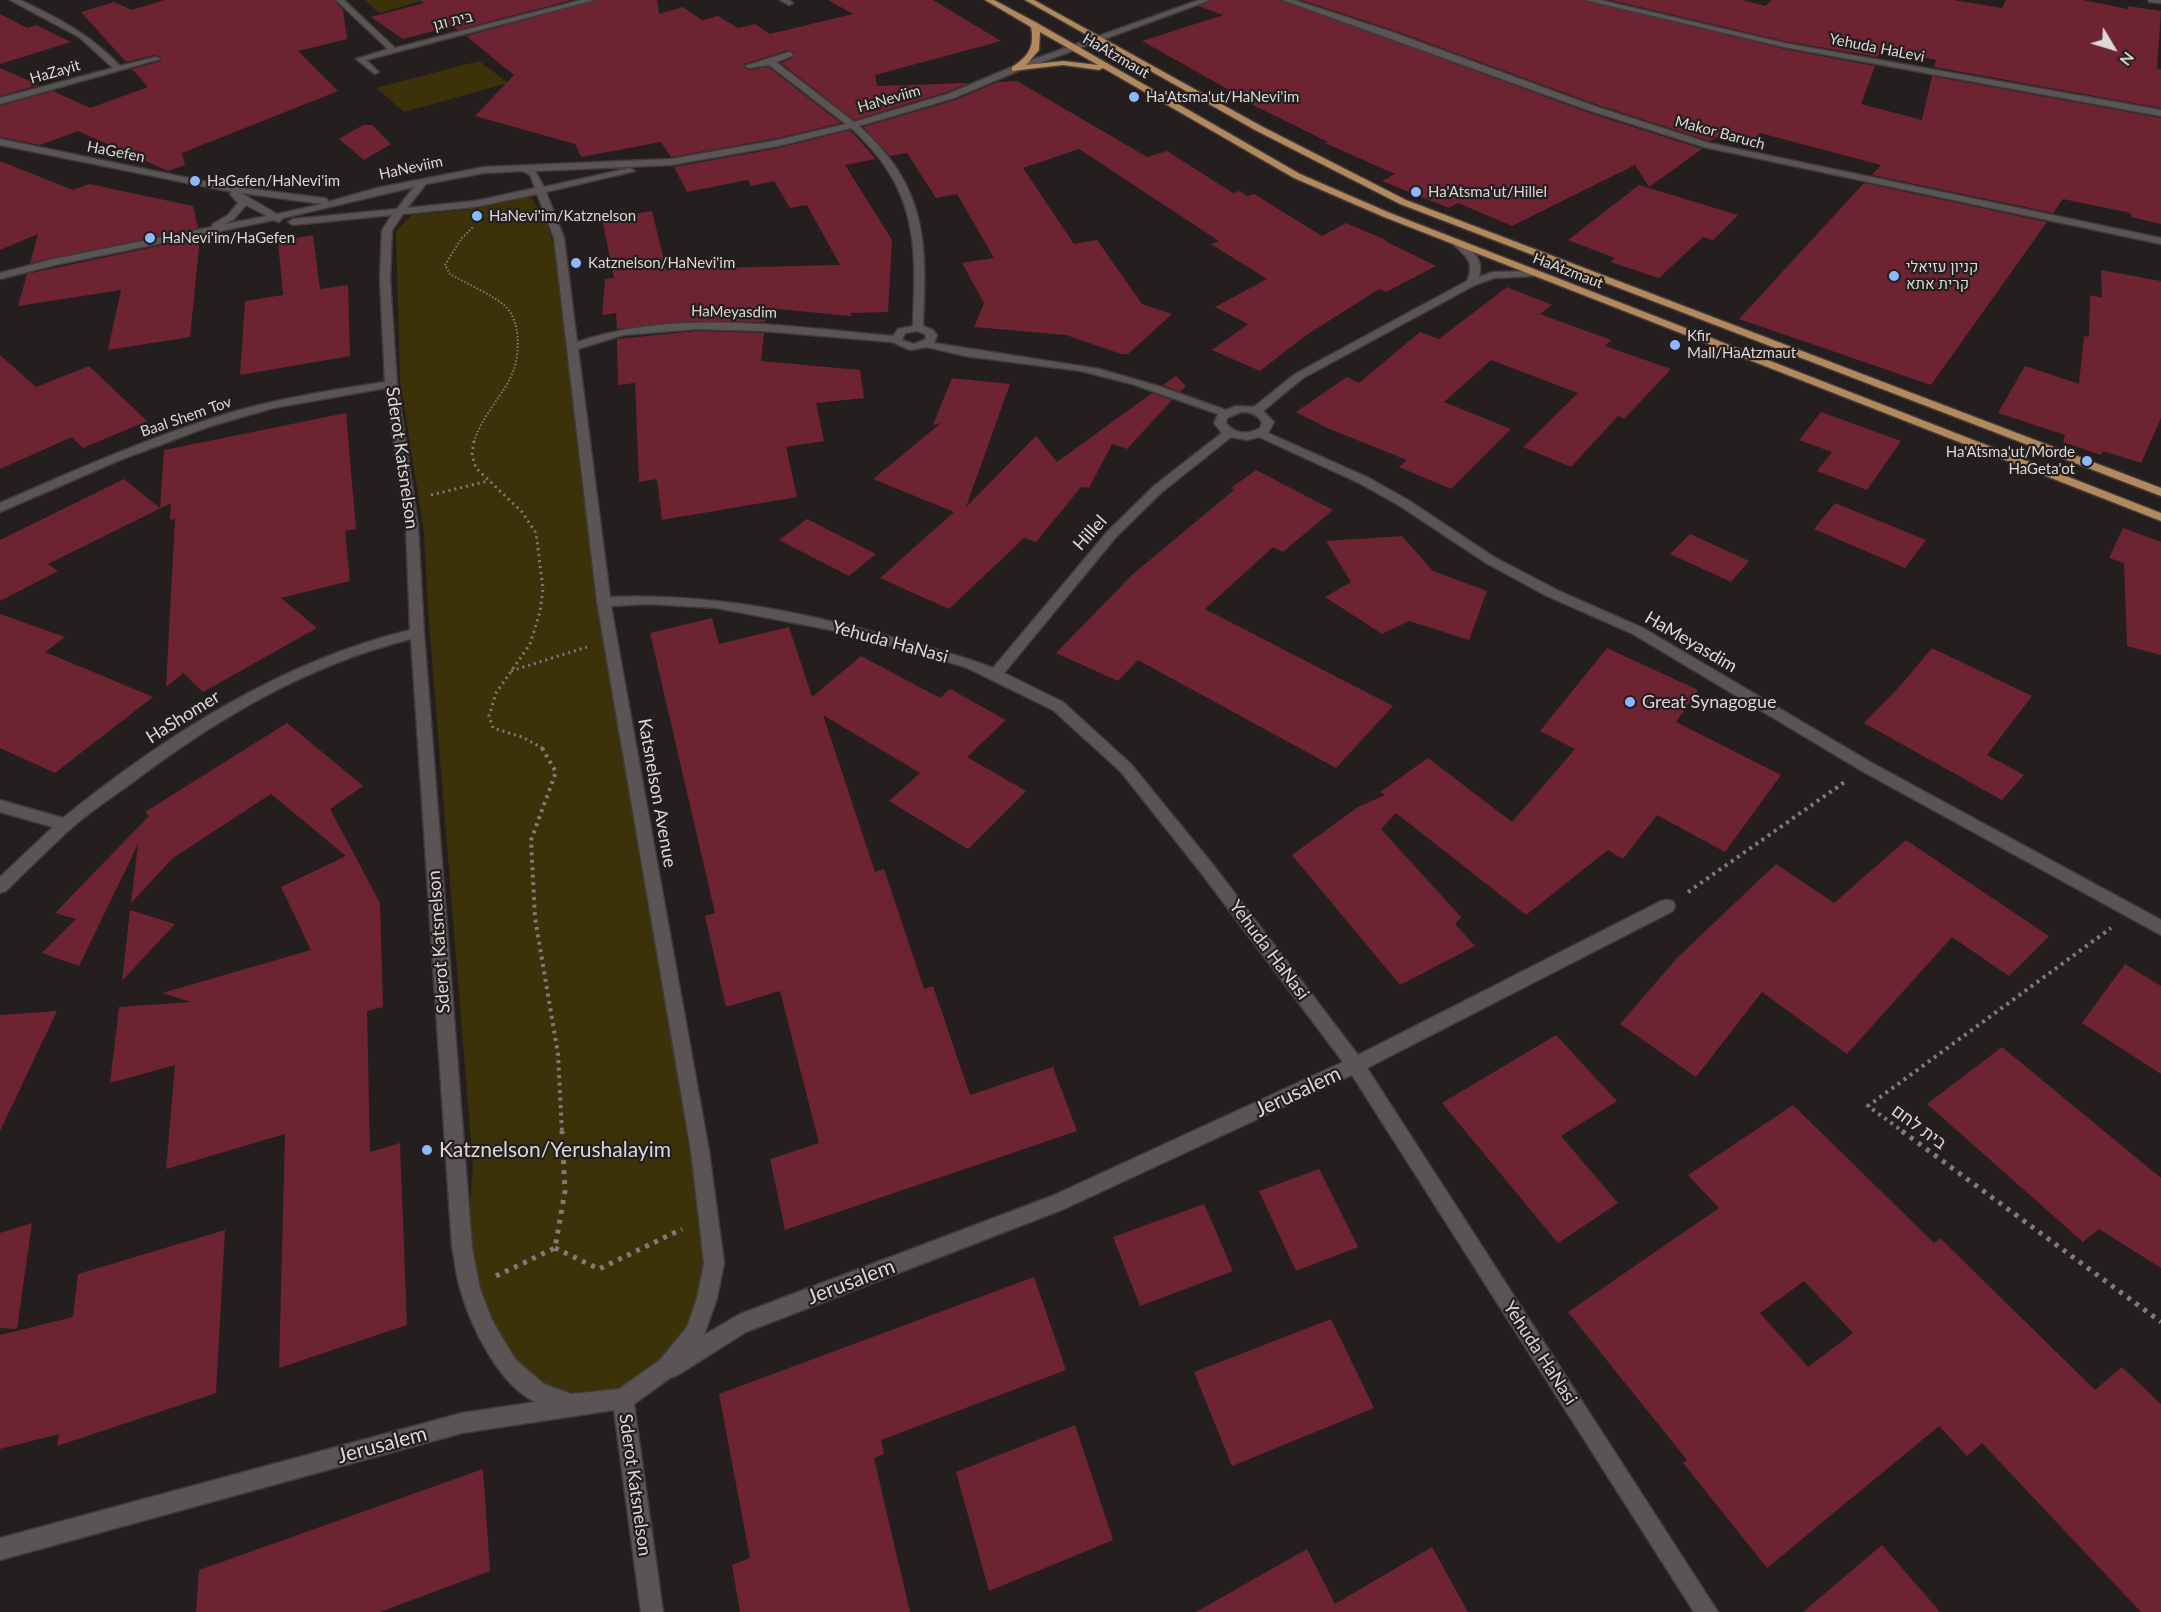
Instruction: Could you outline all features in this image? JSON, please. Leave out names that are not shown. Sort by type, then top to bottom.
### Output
[{"type":"main road","name":"HaAtzmaut","points":[[989,0],[1297,176],[1533,273],[2161,517]]},
{"type":"main road","name":"HaAtzmaut","points":[[1029,0],[1258,128],[1403,201],[2161,492]]},
{"type":"main road","points":[[1016,69],[1030,59],[1038,49],[1038,38],[1034,26]]},
{"type":"main road","points":[[1016,69],[1073,63],[1118,75]]},
{"type":"street","name":"HaZayit","points":[[14,0],[79,32],[99,48],[117,68]]},
{"type":"street","points":[[340,0],[393,50]]},
{"type":"street","name":"בית וגן","points":[[375,72],[360,59],[590,0]]},
{"type":"street","name":"HaNeviim","points":[[162,241],[291,222],[488,202],[671,162],[758,147],[855,124],[951,96],[1016,69],[1206,0]]},
{"type":"street","name":"Makor Baruch","points":[[1287,0],[1389,34],[1591,108],[1707,145],[1754,157],[1881,181],[2161,241]]},
{"type":"street","name":"Yehuda HaLevi","points":[[1590,0],[1784,45],[2161,113]]},
{"type":"street","points":[[2152,0],[2161,2]]},
{"type":"street","points":[[748,66],[770,62],[789,54]]},
{"type":"street","name":"HaZayit","points":[[0,101],[156,59]]},
{"type":"street","points":[[770,62],[855,124],[883,154],[908,196],[919,242],[921,277],[918,328]]},
{"type":"street","name":"HaGefen","points":[[0,142],[227,189],[313,201],[344,201]]},
{"type":"street","name":"HaNeviim","points":[[0,276],[54,262],[275,217],[424,181],[484,170],[671,162]]},
{"type":"street","name":"Katsnelson Avenue","points":[[525,168],[534,174],[542,190],[559,238],[604,602],[700,1151],[714,1263],[707,1298],[695,1333],[667,1367],[623,1399]]},
{"type":"street","name":"Sderot Katsnelson","points":[[424,181],[398,212],[387,230],[385,244],[391,384],[412,526],[417,633],[462,1247],[470,1289],[485,1327],[508,1366],[538,1392],[571,1404],[623,1399],[652,1612]]},
{"type":"street","name":"HaGefen","points":[[227,189],[275,217],[291,222]]},
{"type":"street","points":[[207,231],[231,217],[243,203],[238,196]]},
{"type":"street","points":[[1457,243],[1475,259],[1478,270],[1471,283]]},
{"type":"street","points":[[1256,411],[1299,376],[1471,283],[1493,275],[1533,273]]},
{"type":"street","name":"HaMeyasdim","points":[[572,347],[629,331],[700,326],[768,328],[896,339],[900,344],[909,347],[927,344]]},
{"type":"street","points":[[896,339],[902,331],[918,328],[932,335],[932,340],[927,344]]},
{"type":"street","points":[[927,344],[964,352],[1082,368],[1169,392],[1225,413],[1236,409],[1256,411],[1266,417],[1268,426],[1261,434],[1242,437],[1229,433],[1220,423],[1225,413]]},
{"type":"street","name":"Baal Shem Tov","points":[[0,508],[162,440],[234,415],[285,402],[391,384]]},
{"type":"street","name":"Hillel","points":[[995,674],[1113,534],[1158,489],[1229,433]]},
{"type":"street","name":"HaMeyasdim","points":[[1261,434],[1363,480],[1404,503],[1490,560],[1552,593],[1638,631],[1867,767],[2161,928]]},
{"type":"street","name":"Yehuda HaNasi","points":[[604,602],[685,602],[773,613],[898,642],[995,674],[1058,706],[1126,768],[1208,870],[1355,1065],[1707,1612]]},
{"type":"street","name":"HaShomer","points":[[0,886],[65,825],[147,763],[221,715],[271,687],[345,652],[417,633]]},
{"type":"street","points":[[0,806],[65,825]]},
{"type":"street","name":"Jerusalem","points":[[0,1549],[462,1423],[623,1399],[740,1324],[1057,1203],[1355,1065],[1667,906]]},
{"type":"path","points":[[488,202],[478,223],[461,239],[445,265],[450,274],[506,307],[517,323],[514,369],[493,401],[474,440],[472,455],[476,468],[522,512],[536,533],[540,555],[543,590],[540,612],[530,644],[496,693],[489,716],[493,728],[522,737],[544,749],[556,772],[531,840],[535,918],[558,1054],[565,1191],[555,1248]]},
{"type":"path","points":[[430,495],[488,481]]},
{"type":"path","points":[[511,672],[610,639]]},
{"type":"path","points":[[1667,906],[1867,767]]},
{"type":"path","name":"בית לחם","points":[[2132,912],[1868,1106],[2161,1322]]},
{"type":"path","points":[[555,1248],[599,1269],[709,1217]]},
{"type":"path","points":[[470,1289],[555,1248]]},
{"type":"shaded area","points":[[365,0],[425,0],[379,13]]},
{"type":"shaded area","points":[[479,61],[508,83],[404,112],[376,88]]},
{"type":"shaded area","points":[[530,196],[546,221],[561,269],[593,548],[683,1081],[709,1263],[689,1332],[660,1365],[622,1395],[572,1398],[541,1386],[511,1361],[489,1322],[467,1244],[473,1166],[428,610],[424,532],[400,381],[396,231],[412,215],[476,209]]},
{"type":"building","points":[[164,0],[334,0],[343,10],[347,39],[298,51],[338,91],[182,153],[185,165],[168,171],[78,131],[40,145],[0,137],[0,106],[53,91],[90,108],[148,87],[132,69],[161,61],[161,57],[155,55],[126,62],[81,12],[114,2],[132,10]]},
{"type":"building","points":[[420,0],[572,0],[457,30],[453,26],[403,39],[371,17],[424,3]]},
{"type":"building","points":[[596,0],[657,0],[659,14],[683,7],[702,20],[718,16],[738,28],[755,24],[770,34],[853,14],[828,0],[933,0],[1001,41],[875,75],[877,86],[969,83],[947,92],[854,120],[781,63],[793,58],[794,52],[788,50],[744,64],[743,67],[749,70],[768,67],[841,123],[778,138],[671,157],[661,142],[581,157],[575,144],[475,116],[514,75],[466,36]]},
{"type":"building","points":[[1212,0],[1281,0],[1587,112],[1702,149],[1649,187],[1635,165],[1512,226],[1458,203],[1449,208],[1382,181],[1395,174],[1325,143],[1328,142],[1247,102],[1249,101],[1142,41],[1223,15],[1199,6]]},
{"type":"building","points":[[1301,0],[1584,0],[1784,49],[1875,66],[1861,104],[1922,120],[1932,76],[2161,118],[2161,224],[2131,217],[2131,213],[2063,199],[2053,213],[1872,175],[1881,165],[1760,133],[1754,139],[1726,132],[1710,141],[1595,104],[1393,30]]},
{"type":"building","points":[[1610,0],[1742,0],[1765,6],[1772,0],[1954,0],[2002,8],[2006,0],[2083,0],[2128,9],[2128,6],[2161,11],[2157,69],[2161,69],[2161,108],[1934,67],[1936,60],[1881,49],[1878,57],[1784,41]]},
{"type":"building","points":[[0,14],[27,28],[36,25],[71,42],[0,64]]},
{"type":"building","points":[[0,68],[39,85],[0,96]]},
{"type":"building","points":[[1017,81],[1147,157],[1167,151],[1233,193],[1239,191],[1247,196],[1254,194],[1322,236],[1346,223],[1386,240],[1436,266],[1386,292],[1379,289],[1305,336],[1260,371],[1212,350],[1248,324],[1215,307],[1267,279],[1211,244],[1219,241],[1079,149],[1023,168],[1074,244],[1097,240],[1142,304],[1172,314],[1128,354],[1121,354],[1066,335],[974,327],[984,303],[962,263],[994,258],[957,194],[936,198],[907,153],[890,156],[863,127],[955,100],[998,82]]},
{"type":"building","points":[[363,125],[372,125],[391,144],[364,160],[339,139]]},
{"type":"building","points":[[850,130],[876,159],[845,165],[892,240],[888,312],[851,313],[851,316],[766,308],[765,322],[694,321],[617,329],[616,313],[602,315],[605,279],[614,278],[602,219],[652,211],[666,269],[840,265],[807,205],[790,208],[774,181],[751,186],[748,180],[687,192],[674,167],[779,148]]},
{"type":"building","points":[[0,161],[73,190],[89,184],[193,206],[198,228],[30,263],[38,234],[0,250]]},
{"type":"building","name":"קניון עזיאלי קרית אתא","points":[[1864,183],[2047,222],[1931,385],[1739,319]]},
{"type":"building","points":[[1639,185],[1738,215],[1713,240],[1703,237],[1659,278],[1611,262],[1615,258],[1568,240]]},
{"type":"building","points":[[313,235],[320,289],[348,285],[350,356],[240,375],[245,301],[283,295],[278,241]]},
{"type":"building","points":[[200,237],[190,337],[108,350],[121,290],[18,306],[27,274]]},
{"type":"building","points":[[2101,270],[2161,281],[2161,418],[2141,463],[2103,451],[2101,455],[2063,442],[2065,435],[1998,413],[2025,366],[2079,384],[2084,336],[2089,337],[2090,295],[2102,298]]},
{"type":"building","points":[[1507,287],[1552,305],[1540,314],[1611,340],[1605,346],[1671,369],[1624,419],[1618,416],[1571,467],[1523,447],[1578,393],[1491,360],[1444,402],[1511,429],[1451,489],[1399,467],[1407,460],[1327,428],[1296,412],[1347,377],[1359,383],[1420,332],[1439,339]]},
{"type":"building","points":[[697,331],[764,333],[761,361],[860,370],[864,398],[816,403],[824,441],[786,447],[797,497],[662,520],[657,479],[639,482],[635,383],[618,385],[617,339]]},
{"type":"building","points":[[0,355],[36,387],[89,366],[147,421],[83,448],[72,437],[0,469]]},
{"type":"building","points":[[1176,376],[1186,386],[1180,392],[1163,385]]},
{"type":"building","points":[[952,378],[1010,384],[966,507],[1036,436],[1057,462],[1152,393],[1172,400],[1127,449],[1112,444],[1089,488],[1081,487],[1036,542],[1024,538],[949,609],[880,578],[954,512],[873,479],[941,423],[933,425]]},
{"type":"building","points":[[1821,412],[1901,441],[1867,490],[1817,471],[1832,452],[1799,440]]},
{"type":"building","points":[[346,413],[356,529],[345,531],[350,581],[281,598],[317,628],[203,692],[183,673],[166,687],[175,519],[170,520],[171,503],[48,564],[58,571],[0,601],[0,540],[124,479],[160,508],[164,450]]},
{"type":"building","points":[[1256,470],[1333,510],[1283,552],[1273,547],[1205,609],[1393,706],[1336,768],[1138,660],[1118,681],[1056,653],[1132,575],[1234,490],[1231,488]]},
{"type":"building","points":[[1835,503],[1926,540],[1905,568],[1814,529]]},
{"type":"building","points":[[807,519],[876,554],[849,576],[779,540]]},
{"type":"building","points":[[2123,528],[2161,542],[2161,655],[2127,646],[2124,563],[2109,558]]},
{"type":"building","points":[[1690,534],[1749,561],[1731,582],[1670,554]]},
{"type":"building","points":[[1402,536],[1433,571],[1487,591],[1469,640],[1409,621],[1382,634],[1325,597],[1351,582],[1326,541]]},
{"type":"building","points":[[0,614],[65,637],[45,652],[153,697],[55,773],[0,748]]},
{"type":"building","points":[[712,618],[719,644],[789,627],[812,697],[861,656],[940,698],[950,689],[1006,720],[967,757],[1026,791],[968,849],[889,801],[920,773],[823,715],[875,872],[884,869],[924,989],[933,986],[970,1095],[1053,1067],[1077,1131],[785,1230],[770,1159],[819,1143],[780,991],[726,1007],[705,916],[715,913],[650,633]]},
{"type":"building","points":[[1607,648],[1698,690],[1676,722],[1781,775],[1725,852],[1657,815],[1623,859],[1608,850],[1526,915],[1396,813],[1381,829],[1461,917],[1455,924],[1475,946],[1400,985],[1292,855],[1358,807],[1385,795],[1380,792],[1428,758],[1512,822],[1575,749],[1540,731]]},
{"type":"building","points":[[1932,648],[2032,696],[1987,755],[2024,775],[2002,800],[1864,723],[1901,685]]},
{"type":"building","points":[[287,723],[363,786],[330,809],[380,903],[383,1007],[367,1011],[370,1152],[400,1143],[407,1325],[279,1368],[285,1134],[166,1169],[175,1065],[110,1083],[119,1007],[191,1002],[162,993],[311,950],[281,887],[346,856],[271,794],[173,858],[131,903],[138,844],[79,966],[42,953],[76,919],[55,913],[149,816],[145,812]]},
{"type":"building","points":[[1906,840],[2049,936],[2009,976],[1952,937],[1847,1054],[1762,992],[1696,1077],[1620,1024],[1677,958],[1776,864],[1834,903]]},
{"type":"building","points":[[130,910],[175,924],[122,981]]},
{"type":"building","points":[[2125,964],[2161,986],[2161,1074],[2082,1023]]},
{"type":"building","points":[[57,1011],[0,1131],[0,1015]]},
{"type":"building","points":[[1556,1035],[1617,1101],[1561,1136],[1618,1203],[1558,1243],[1442,1103]]},
{"type":"building","points":[[2002,1047],[2161,1178],[2161,1268],[2099,1229],[2083,1242],[1927,1104]]},
{"type":"building","points":[[1793,1105],[1934,1243],[1940,1238],[2095,1390],[2122,1367],[2161,1404],[2161,1612],[2141,1612],[1982,1443],[1967,1456],[1939,1426],[1767,1568],[1683,1463],[1687,1460],[1568,1312],[1719,1208],[1688,1175]],"holes":[[[1804,1281],[1853,1333],[1808,1367],[1760,1313]]]},
{"type":"building","points":[[1319,1169],[1358,1247],[1296,1271],[1259,1191]]},
{"type":"building","points":[[1204,1204],[1233,1271],[1140,1306],[1113,1237]]},
{"type":"building","points":[[32,1223],[17,1329],[0,1328],[0,1233]]},
{"type":"building","points":[[225,1230],[216,1393],[57,1446],[59,1434],[0,1449],[0,1335],[73,1317],[78,1274]]},
{"type":"building","points":[[1034,1277],[1066,1370],[881,1440],[884,1454],[874,1458],[910,1612],[740,1612],[732,1565],[750,1558],[719,1394]]},
{"type":"building","points":[[1331,1319],[1374,1408],[1232,1466],[1194,1372]]},
{"type":"building","points":[[1075,1425],[1113,1540],[989,1591],[956,1472]]},
{"type":"building","points":[[483,1469],[490,1571],[380,1612],[196,1612],[199,1570]]},
{"type":"building","points":[[1882,1545],[1940,1612],[1803,1612]]},
{"type":"building","points":[[1432,1547],[1468,1612],[1196,1612],[1307,1549],[1335,1604]]},
{"type":"place","name":"Ha'Atsma'ut/HaNevi'im","points":[[1134,97]]},
{"type":"place","name":"HaGefen/HaNevi'im","points":[[195,181]]},
{"type":"place","name":"Ha'Atsma'ut/Hillel","points":[[1416,192]]},
{"type":"place","name":"HaNevi'im/Katznelson","points":[[477,216]]},
{"type":"place","name":"HaNevi'im/HaGefen","points":[[150,238]]},
{"type":"place","name":"Katznelson/HaNevi'im","points":[[576,263]]},
{"type":"place","name":"קניון עזיאלי קרית אתא","points":[[1894,276]]},
{"type":"place","name":"Kfir Mall/HaAtzmaut","points":[[1675,345]]},
{"type":"place","name":"Ha'Atsma'ut/Morde HaGeta'ot","points":[[2087,461]]},
{"type":"place","name":"Great Synagogue","points":[[1630,702]]},
{"type":"place","name":"Katznelson/Yerushalayim","points":[[427,1150]]}]
